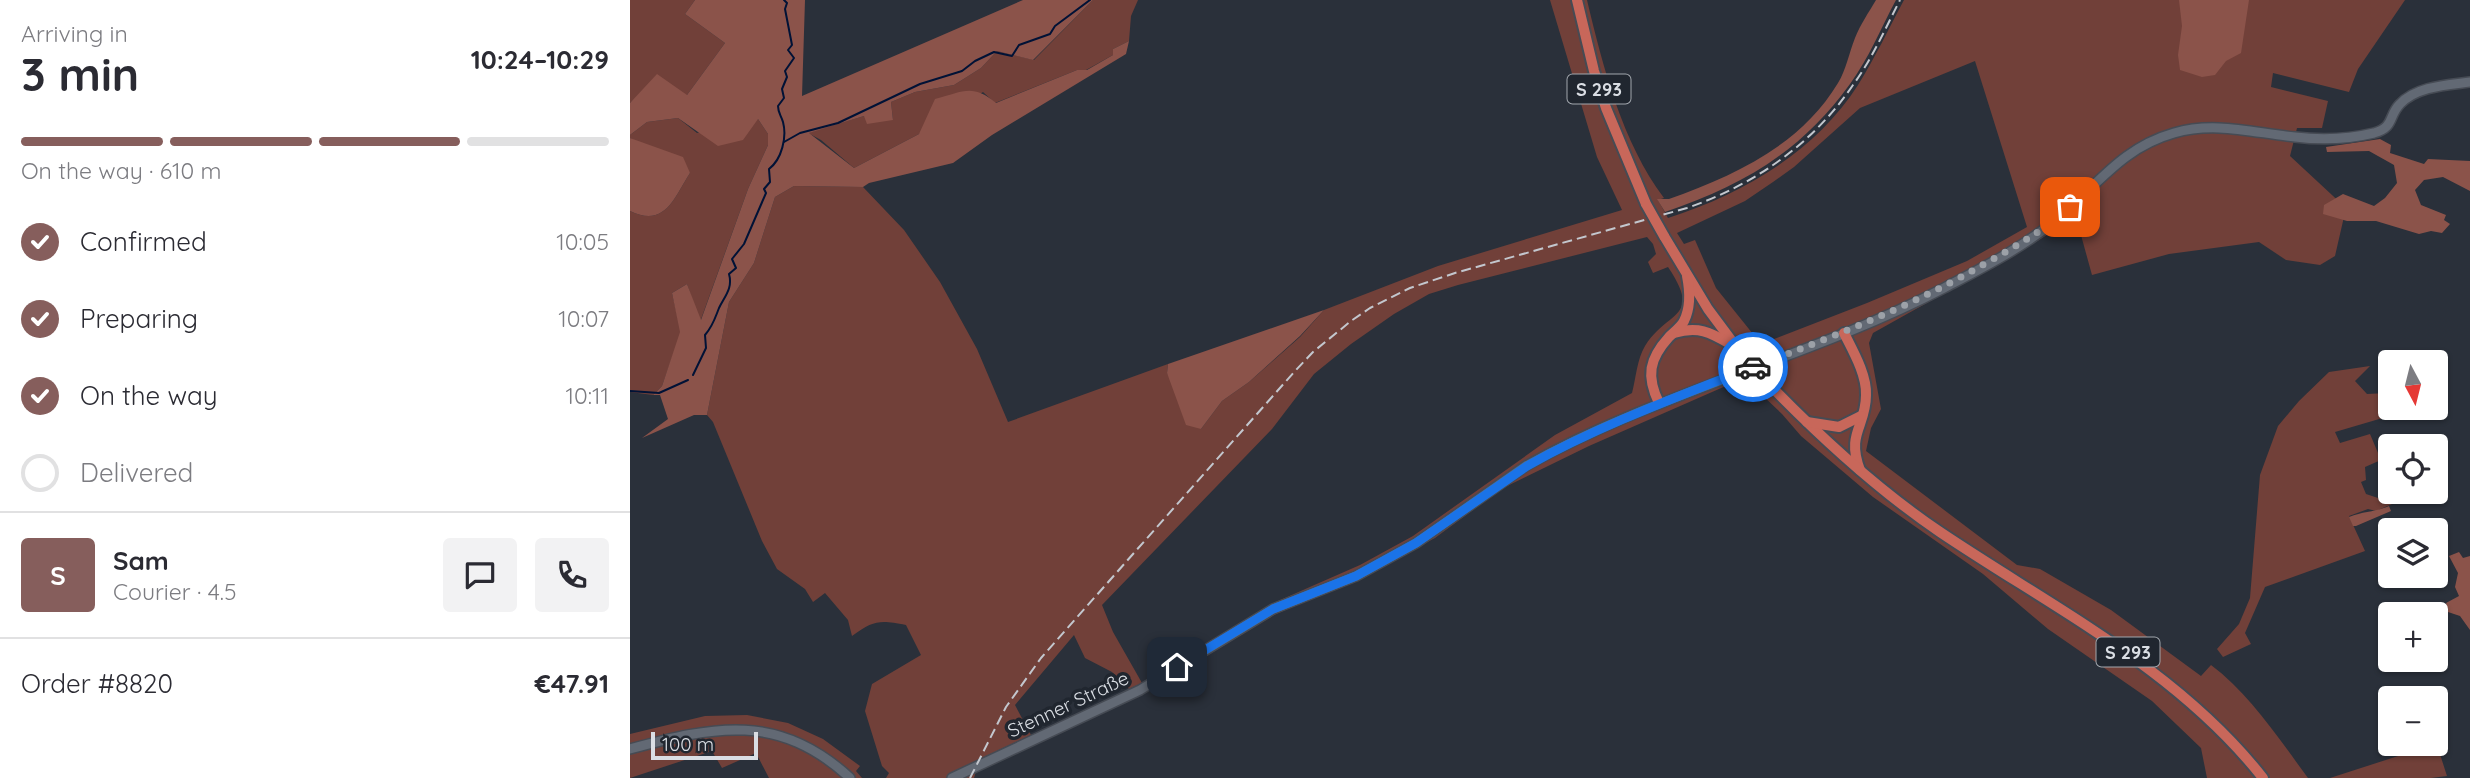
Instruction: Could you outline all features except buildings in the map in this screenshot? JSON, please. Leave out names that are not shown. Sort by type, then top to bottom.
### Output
[{"type":"highway","name":"S 293","points":[[1577,0],[1606,108],[1646,204],[1687,276],[1738,349],[1764,380],[1804,421],[1872,482],[1938,531],[2142,662],[2202,712],[2263,778]]},
{"type":"highway","points":[[1658,404],[1651,388],[1651,365],[1656,353],[1680,327],[1688,309],[1687,276]]},
{"type":"highway","points":[[1672,334],[1701,329],[1738,349]]},
{"type":"highway","points":[[1844,333],[1866,387],[1863,414],[1854,439],[1861,473]]},
{"type":"highway","points":[[1804,421],[1839,427],[1863,414]]},
{"type":"street","name":"Stenner Straße","points":[[952,778],[1140,690],[1273,609],[1356,576],[1404,550],[1527,466],[1658,404],[1844,333],[1945,287],[2028,240],[2056,220],[2108,169],[2159,138],[2196,128],[2221,127],[2304,138],[2348,137],[2389,127],[2401,103],[2415,94],[2432,88],[2470,82]]},
{"type":"street","points":[[630,749],[708,730],[758,730],[800,743],[849,778]]},
{"type":"shaded area","points":[[630,0],[695,0],[685,14],[725,43],[687,95],[636,98],[630,103]]},
{"type":"shaded area","points":[[695,0],[805,0],[802,96],[1023,0],[1093,0],[1033,60],[997,51],[981,68],[954,85],[915,92],[891,102],[893,120],[867,124],[864,116],[809,133],[854,168],[919,134],[935,99],[974,91],[996,103],[1077,70],[1087,70],[1113,55],[1113,49],[1129,41],[1126,54],[992,135],[953,163],[869,183],[863,187],[794,186],[775,197],[754,263],[729,302],[707,415],[694,415],[642,438],[668,419],[660,395],[653,395],[662,386],[680,332],[672,293],[687,284],[701,320],[748,189],[768,145],[768,134],[758,119],[743,140],[718,146],[678,118],[647,122],[630,135],[630,103],[657,74],[687,95],[725,43],[685,14]]},
{"type":"shaded area","points":[[1093,0],[1138,0],[1131,16],[1129,41],[1113,49],[1113,55],[1086,70],[1077,70],[995,103],[983,92],[919,134],[854,168],[821,140],[808,133],[864,116],[893,120],[891,102],[915,92],[954,85],[981,68],[997,51],[1034,60]]},
{"type":"shaded area","points":[[1550,0],[1587,0],[1625,128],[1636,153],[1664,198],[1658,200],[1668,218],[1723,197],[1750,183],[1775,168],[1821,131],[1858,85],[1904,0],[2405,0],[2358,69],[2349,92],[2273,73],[2271,87],[2328,101],[2322,128],[2297,128],[2290,156],[2346,208],[2335,256],[2320,265],[2286,260],[2259,242],[2169,254],[2092,275],[2076,217],[1873,333],[1869,343],[1881,409],[1871,428],[1866,451],[2017,565],[2040,569],[2111,610],[2201,676],[2211,665],[2239,689],[2308,778],[2207,778],[2201,748],[2152,701],[2048,629],[1983,574],[1873,497],[1801,436],[1744,378],[1589,446],[1501,489],[1435,538],[1357,579],[1274,615],[1149,691],[1142,683],[1129,689],[1112,672],[1085,658],[1074,635],[1015,705],[1031,735],[980,759],[974,778],[886,778],[889,773],[882,766],[865,711],[872,684],[921,655],[906,625],[877,623],[852,636],[848,620],[825,593],[813,602],[805,589],[777,569],[762,541],[713,422],[707,415],[729,302],[754,263],[775,197],[794,186],[863,187],[904,230],[940,282],[977,349],[1008,422],[1168,364],[1167,373],[1201,429],[1222,401],[1249,382],[1300,337],[1324,310],[1438,266],[1622,210],[1597,157]],"holes":[[[1975,61],[2027,227],[1967,261],[1761,344],[1716,288],[1695,240],[1684,244],[1677,233],[1745,201],[1773,182],[1794,167],[1860,108]],[[1647,237],[1653,244],[1656,254],[1648,262],[1653,273],[1668,267],[1678,284],[1682,305],[1642,351],[1632,393],[1555,435],[1413,536],[1360,565],[1278,601],[1142,683],[1113,632],[1102,605],[1272,429],[1314,374],[1351,344],[1429,294]]]},
{"type":"shaded area","points":[[1876,0],[1896,0],[1857,74],[1811,129],[1790,148],[1744,178],[1720,191],[1665,212],[1657,199],[1669,199],[1718,180],[1764,156],[1805,124],[1823,105],[1838,83],[1857,33]]},
{"type":"shaded area","points":[[2179,0],[2249,0],[2241,53],[2226,61],[2215,75],[2202,77],[2180,70],[2178,55],[2182,26]]},
{"type":"shaded area","points":[[678,118],[697,133],[758,119],[768,134],[768,145],[748,189],[700,322],[687,284],[672,293],[681,332],[662,386],[653,395],[630,392],[630,211],[652,216],[660,213],[673,200],[690,173],[630,138],[630,135],[647,122]]},
{"type":"shaded area","points":[[630,138],[683,157],[690,173],[667,208],[652,216],[630,211]]},
{"type":"shaded area","points":[[2380,139],[2391,145],[2390,153],[2424,164],[2428,159],[2470,161],[2470,191],[2443,177],[2424,180],[2415,190],[2421,205],[2446,215],[2444,220],[2450,224],[2442,233],[2431,231],[2419,234],[2376,221],[2347,221],[2323,214],[2324,205],[2343,194],[2374,206],[2385,198],[2397,183],[2394,165],[2369,151],[2327,152],[2326,147]]},
{"type":"shaded area","points":[[1324,310],[1300,336],[1249,382],[1222,401],[1201,429],[1186,425],[1167,373],[1168,364]]},
{"type":"shaded area","points":[[2370,366],[2355,381],[2367,394],[2378,393],[2378,419],[2335,432],[2340,443],[2370,434],[2378,453],[2378,461],[2365,467],[2366,480],[2361,482],[2366,494],[2378,498],[2378,504],[2392,504],[2376,511],[2368,509],[2349,516],[2365,551],[2265,587],[2245,633],[2251,644],[2223,657],[2217,649],[2239,624],[2250,598],[2260,475],[2278,426],[2329,372]]},
{"type":"shaded area","points":[[2389,506],[2391,511],[2356,526],[2353,526],[2349,517],[2379,509]]},
{"type":"shaded area","points":[[2459,552],[2463,558],[2470,556],[2470,630],[2460,616],[2448,612],[2448,602],[2459,596],[2455,587],[2458,573],[2449,556]]},
{"type":"shaded area","points":[[747,715],[788,723],[823,739],[860,766],[856,771],[862,778],[769,778],[756,753],[722,768],[712,751],[630,778],[630,734],[705,716]]},
{"type":"shaded area","points":[[2398,756],[2441,756],[2447,776],[2431,778],[2330,778]]},
{"type":"waterway","points":[[693,375],[706,348],[705,335],[728,292],[729,274],[736,268],[732,259],[744,244],[766,193],[764,189],[770,182],[769,169],[777,160],[784,141],[783,122],[778,106],[784,98],[782,89],[787,77],[785,71],[794,58],[788,50],[792,45],[785,9],[787,3],[784,0]]},
{"type":"waterway","points":[[784,142],[800,133],[838,123],[920,84],[962,71],[994,52],[1012,56],[1019,45],[1050,34],[1055,26],[1090,0]]},
{"type":"waterway","points":[[630,391],[659,393],[688,380]]},
{"type":"railway","points":[[970,778],[1006,707],[1041,658],[1313,352],[1370,308],[1410,288],[1687,208],[1712,199],[1758,175],[1801,144],[1837,106],[1866,65],[1900,0]]},
{"type":"way so far","points":[[1753,367],[1844,333],[1945,287],[2028,240],[2070,207]]},
{"type":"route","points":[[1177,667],[1273,609],[1356,576],[1416,543],[1546,455],[1658,404],[1753,367]]}]
